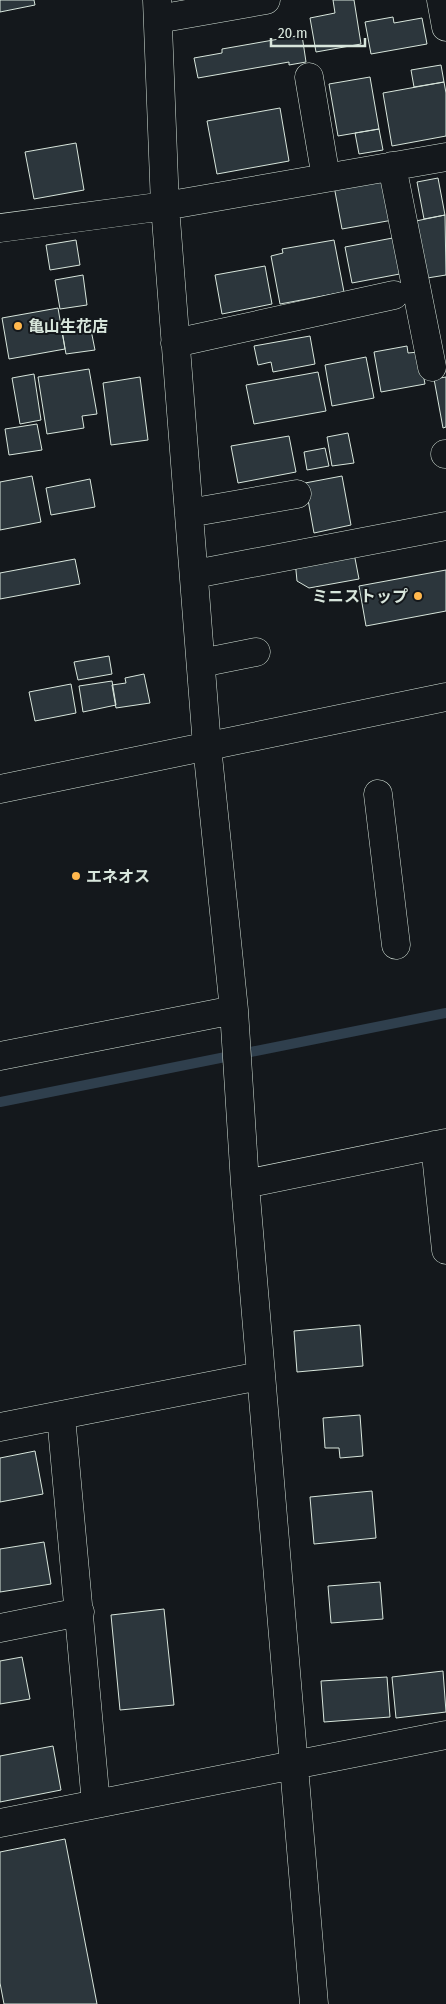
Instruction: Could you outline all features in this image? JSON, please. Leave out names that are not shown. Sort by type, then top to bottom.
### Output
[{"type":"street","points":[[266,0],[157,10],[165,206],[175,343],[195,574],[207,746],[234,1022],[244,1184],[314,2004]]},
{"type":"street","points":[[441,0],[446,27]]},
{"type":"street","points":[[309,77],[326,178]]},
{"type":"street","points":[[0,228],[165,206],[446,157]]},
{"type":"street","points":[[392,166],[432,367]]},
{"type":"street","points":[[175,343],[394,296]]},
{"type":"street","points":[[189,513],[297,494]]},
{"type":"street","points":[[195,574],[446,526]]},
{"type":"street","points":[[201,663],[256,652]]},
{"type":"street","points":[[0,789],[446,697]]},
{"type":"street","points":[[378,794],[396,945]]},
{"type":"street","points":[[0,1056],[234,1022]]},
{"type":"street","points":[[244,1184],[441,1144],[446,1250]]},
{"type":"street","points":[[0,1427],[260,1376]]},
{"type":"street","points":[[61,1416],[96,1804]]},
{"type":"street","points":[[0,1628],[80,1612]]},
{"type":"street","points":[[0,1823],[446,1735]]},
{"type":"building","points":[[0,0],[34,0],[35,5],[0,12]]},
{"type":"building","points":[[333,0],[354,0],[361,44],[316,52],[310,18],[335,13]]},
{"type":"building","points":[[393,17],[394,23],[422,18],[427,44],[371,54],[365,22]]},
{"type":"building","points":[[302,35],[306,62],[289,65],[289,62],[198,78],[194,58],[222,53],[222,49]]},
{"type":"building","points":[[441,65],[444,82],[414,87],[411,70]]},
{"type":"building","points":[[370,77],[379,129],[338,136],[329,84]]},
{"type":"building","points":[[444,82],[446,93],[446,136],[392,146],[383,93]]},
{"type":"building","points":[[280,108],[289,161],[217,174],[207,121]]},
{"type":"building","points":[[379,129],[383,150],[359,154],[355,133]]},
{"type":"building","points":[[76,143],[84,190],[34,199],[25,152]]},
{"type":"building","points":[[385,176],[393,220],[342,229],[334,186]]},
{"type":"building","points":[[438,178],[445,215],[424,219],[417,182]]},
{"type":"building","points":[[445,215],[446,275],[421,279],[411,222]]},
{"type":"building","points":[[398,237],[405,273],[352,283],[345,247]]},
{"type":"building","points":[[76,240],[80,265],[50,270],[46,245]]},
{"type":"building","points":[[334,240],[344,292],[280,304],[271,256],[283,253],[282,249]]},
{"type":"building","points":[[265,266],[272,304],[222,314],[215,275]]},
{"type":"building","points":[[83,275],[87,305],[60,309],[55,280]]},
{"type":"building","points":[[58,308],[65,349],[9,359],[2,318]]},
{"type":"building","points":[[89,320],[95,350],[66,354],[61,325]]},
{"type":"building","points":[[310,336],[315,364],[273,372],[271,362],[258,365],[254,346]]},
{"type":"building","points":[[407,346],[408,353],[419,352],[425,384],[381,392],[374,352]]},
{"type":"building","points":[[366,357],[374,398],[332,406],[325,365]]},
{"type":"building","points":[[89,369],[97,414],[82,416],[84,428],[47,434],[38,377]]},
{"type":"building","points":[[318,372],[326,411],[254,424],[246,385]]},
{"type":"building","points":[[34,374],[41,420],[20,424],[12,378]]},
{"type":"building","points":[[140,377],[148,440],[111,445],[103,383]]},
{"type":"building","points":[[446,377],[446,427],[443,428],[434,379]]},
{"type":"building","points":[[37,424],[42,450],[9,455],[5,429]]},
{"type":"building","points":[[348,433],[354,463],[332,466],[327,437]]},
{"type":"building","points":[[289,436],[296,472],[238,483],[231,446]]},
{"type":"building","points":[[325,448],[329,466],[307,470],[304,452]]},
{"type":"building","points":[[32,476],[41,522],[0,530],[0,482]]},
{"type":"building","points":[[342,476],[351,525],[314,533],[305,483]]},
{"type":"building","points":[[90,479],[95,507],[51,515],[46,488]]},
{"type":"building","points":[[353,548],[359,579],[309,588],[297,581],[295,560]]},
{"type":"building","points":[[75,559],[80,584],[0,599],[0,573]]},
{"type":"building","points":[[446,570],[446,611],[366,626],[359,586]]},
{"type":"building","points":[[109,656],[112,674],[78,680],[74,662]]},
{"type":"building","points":[[144,674],[150,703],[116,708],[112,685],[126,683],[125,678]]},
{"type":"building","points":[[112,681],[116,705],[83,712],[79,686]]},
{"type":"building","points":[[71,684],[76,713],[35,721],[29,692]]},
{"type":"building","points":[[360,1325],[363,1366],[297,1372],[294,1331]]},
{"type":"building","points":[[360,1415],[363,1456],[340,1458],[339,1448],[325,1448],[323,1418]]},
{"type":"building","points":[[35,1451],[43,1494],[0,1502],[0,1458]]},
{"type":"building","points":[[372,1491],[376,1538],[314,1544],[310,1497]]},
{"type":"building","points":[[44,1542],[51,1584],[0,1592],[0,1549]]},
{"type":"building","points":[[380,1582],[383,1619],[331,1623],[328,1586]]},
{"type":"building","points":[[164,1609],[174,1705],[120,1710],[111,1615]]},
{"type":"building","points":[[22,1657],[30,1699],[0,1704],[0,1661]]},
{"type":"building","points":[[443,1671],[446,1712],[396,1718],[392,1677]]},
{"type":"building","points":[[387,1677],[390,1717],[324,1722],[321,1681]]},
{"type":"building","points":[[53,1746],[61,1790],[0,1802],[0,1756]]},
{"type":"building","points":[[65,1839],[97,2004],[4,2004],[0,1983],[0,1852]]},
{"type":"waterway","points":[[0,1102],[446,1013]]},
{"type":"place","name":"亀山生花店","points":[[18,326]]},
{"type":"place","name":"ミニストップ","points":[[418,596]]},
{"type":"place","name":"エネオス","points":[[76,876]]}]
